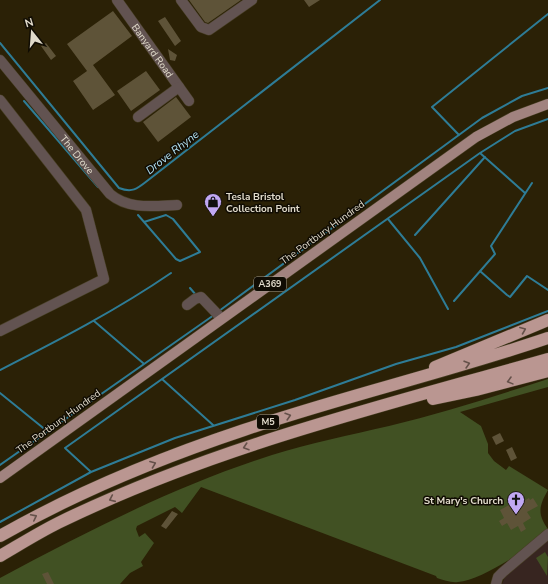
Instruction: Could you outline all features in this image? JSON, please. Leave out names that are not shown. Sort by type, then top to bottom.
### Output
[{"type":"highway","name":"M5","points":[[405,382],[449,360],[548,320]]},
{"type":"highway","name":"M5","points":[[0,536],[86,492],[183,452],[251,427],[489,358],[548,338]]},
{"type":"highway","name":"M5","points":[[0,556],[58,524],[186,469],[248,446],[548,359]]},
{"type":"highway","name":"M5","points":[[351,416],[476,390],[548,371]]},
{"type":"main road","name":"The Portbury Hundred","points":[[0,478],[476,137],[513,117],[548,104]]},
{"type":"street","name":"Banyard Road","points":[[117,0],[189,101]]},
{"type":"street","points":[[181,0],[201,26],[209,30],[252,0]]},
{"type":"street","name":"The Drove","points":[[0,60],[110,194],[118,201],[130,205],[177,205]]},
{"type":"street","points":[[138,117],[179,87]]},
{"type":"street","points":[[0,100],[86,210],[104,280],[0,331]]},
{"type":"street","points":[[187,305],[195,299],[201,297],[222,318]]},
{"type":"street","points":[[496,584],[498,577],[508,571],[548,534]]},
{"type":"shaded area","points":[[548,539],[548,584],[502,584],[505,577]]},
{"type":"green space","points":[[548,379],[548,387],[460,412],[481,426],[488,444],[488,453],[494,461],[506,470],[509,466],[548,490],[540,510],[544,524],[548,529],[531,545],[506,562],[468,580],[453,582],[437,578],[436,576],[201,487],[182,513],[175,507],[137,526],[136,529],[139,537],[145,533],[154,543],[141,562],[143,566],[130,573],[120,584],[0,584],[0,578],[66,543],[133,510],[202,480],[272,455],[330,439],[429,416]]},
{"type":"green space","points":[[545,552],[548,557],[547,576],[536,558]]},
{"type":"building","points":[[189,0],[241,0],[208,23],[205,22]]},
{"type":"building","points":[[304,0],[320,0],[309,7]]},
{"type":"building","points":[[113,11],[132,36],[93,65],[115,95],[93,110],[73,81],[87,71],[67,44]]},
{"type":"building","points":[[165,17],[181,41],[175,46],[158,21]]},
{"type":"building","points":[[46,43],[56,56],[51,60],[41,46]]},
{"type":"building","points":[[168,49],[177,55],[175,61],[170,60]]},
{"type":"building","points":[[146,71],[160,90],[131,111],[117,91]]},
{"type":"building","points":[[176,97],[191,117],[158,142],[143,122]]},
{"type":"building","points":[[500,433],[504,441],[496,445],[492,437]]},
{"type":"building","points":[[512,447],[517,458],[511,461],[506,450]]},
{"type":"building","name":"St Mary's Church","points":[[529,498],[530,500],[533,498],[538,506],[527,512],[531,518],[523,523],[526,529],[521,532],[518,526],[511,530],[507,523],[502,526],[499,521],[504,518],[500,510],[520,499],[522,502]]},
{"type":"building","points":[[172,511],[178,514],[166,529],[161,526]]},
{"type":"building","points":[[48,572],[54,584],[47,584],[42,574]]},
{"type":"waterway","name":"Drove Rhyne","points":[[0,43],[119,188],[131,190],[143,184],[380,0]]},
{"type":"waterway","points":[[459,135],[432,107],[548,14]]},
{"type":"waterway","points":[[219,311],[482,118],[522,96],[548,88]]},
{"type":"waterway","points":[[24,101],[98,187]]},
{"type":"waterway","points":[[91,472],[65,448],[480,153],[515,131],[548,119]]},
{"type":"waterway","points":[[480,153],[525,193]]},
{"type":"waterway","points":[[415,235],[485,157]]},
{"type":"waterway","points":[[454,301],[495,254],[491,246],[532,183]]},
{"type":"waterway","points":[[138,215],[176,259],[180,261],[200,252],[173,219],[166,215],[144,222]]},
{"type":"waterway","points":[[388,219],[420,258],[448,309]]},
{"type":"waterway","points":[[480,271],[510,297],[527,276],[548,290]]},
{"type":"waterway","points":[[0,370],[109,312],[151,287],[171,273]]},
{"type":"waterway","points":[[190,288],[196,295]]},
{"type":"waterway","points":[[0,522],[91,472],[175,438],[295,400],[396,364],[456,347],[548,311]]},
{"type":"waterway","points":[[0,465],[214,315]]},
{"type":"waterway","points":[[94,321],[143,363]]},
{"type":"waterway","points":[[162,379],[213,425]]},
{"type":"waterway","points":[[0,393],[47,431]]},
{"type":"place","name":"Tesla Bristol Collection Point","points":[[213,217]]},
{"type":"place","name":"St Mary's Church","points":[[516,515]]}]
